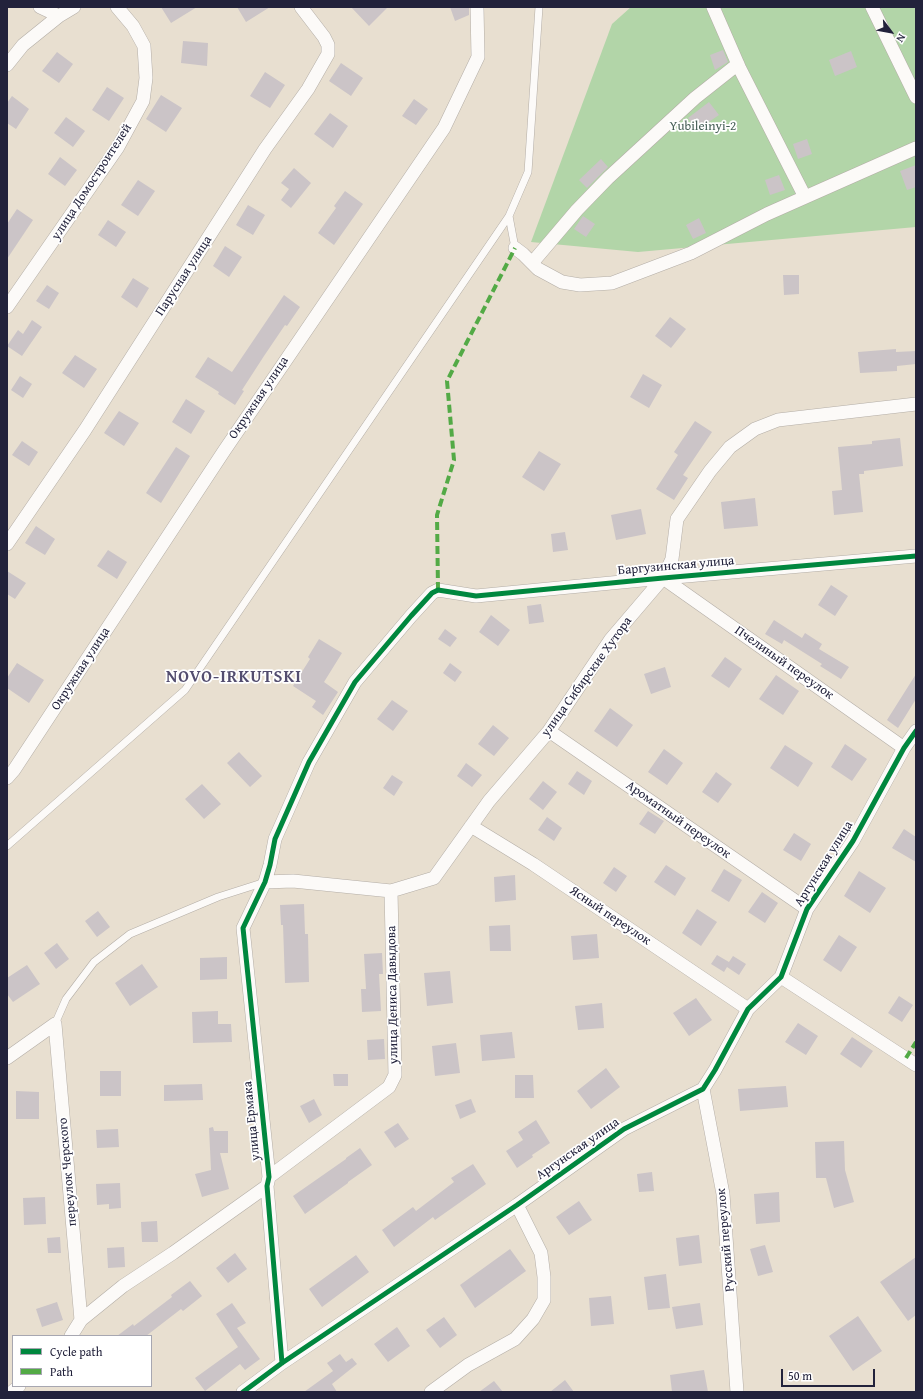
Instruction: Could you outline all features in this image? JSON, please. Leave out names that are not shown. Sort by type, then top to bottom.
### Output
[{"type":"street","points":[[40,7],[59,16]]},
{"type":"street","points":[[7,65],[23,45],[59,16],[74,7]]},
{"type":"street","name":"улица Домостроителей","points":[[7,307],[118,147],[143,101],[146,78],[144,46],[133,26],[116,7]]},
{"type":"street","name":"Парусная улица","points":[[7,544],[85,430],[265,149],[308,89],[328,54],[328,45],[324,37],[301,7]]},
{"type":"street","name":"Окружная улица","points":[[7,778],[19,763],[224,451],[444,128],[478,57],[477,7]]},
{"type":"street","points":[[713,7],[738,64],[805,197]]},
{"type":"street","points":[[872,7],[916,97]]},
{"type":"street","points":[[532,263],[577,210],[608,178],[694,98],[738,64]]},
{"type":"street","points":[[515,248],[538,269],[562,282],[580,285],[612,283],[691,253],[767,214],[916,148]]},
{"type":"street","name":"улица Сибирские Хутора","points":[[471,826],[488,801],[549,731],[611,639],[663,578],[672,559],[677,519],[710,471],[730,447],[756,429],[778,420],[916,404]]},
{"type":"street","name":"Баргузинская улица","points":[[438,590],[476,596],[916,556]]},
{"type":"street","name":"Пчелиный переулок","points":[[663,578],[904,748]]},
{"type":"street","name":"улица Ермака","points":[[282,1363],[268,1182],[243,928],[265,882],[275,839],[309,762],[355,682],[411,616],[432,593],[438,590]]},
{"type":"street","name":"Ароматный переулок","points":[[549,731],[807,909]]},
{"type":"street","name":"Аргунская улица","points":[[243,1392],[282,1363],[517,1205],[624,1129],[703,1089],[748,1009],[781,977],[807,909],[853,841],[904,748],[916,731]]},
{"type":"street","points":[[265,882],[293,881],[391,891],[434,878],[471,826]]},
{"type":"street","name":"Ясный переулок","points":[[471,826],[533,864],[748,1009]]},
{"type":"street","name":"улица Дениса Давыдова","points":[[72,1335],[82,1320],[123,1286],[173,1253],[268,1182],[390,1087],[395,1075],[391,891]]},
{"type":"street","points":[[781,977],[916,1065]]},
{"type":"street","points":[[7,1058],[55,1024]]},
{"type":"street","name":"переулок Черского","points":[[55,1024],[82,1320]]},
{"type":"street","name":"Русский переулок","points":[[703,1089],[723,1194],[737,1392]]},
{"type":"street","points":[[431,1392],[468,1365],[515,1339],[533,1319],[544,1300],[544,1277],[541,1253],[517,1205]]},
{"type":"lane","points":[[7,846],[185,690],[509,216],[528,172],[539,7]]},
{"type":"lane","points":[[509,216],[515,248]]},
{"type":"lane","points":[[55,1024],[66,999],[94,962],[130,934],[218,897],[265,882]]},
{"type":"green space","name":"Yubileinyi-2","points":[[631,7],[916,7],[916,227],[638,252],[531,242],[612,24]]},
{"type":"building","points":[[161,7],[197,7],[171,23]]},
{"type":"building","points":[[237,7],[270,7],[246,22]]},
{"type":"building","points":[[351,7],[388,7],[369,26]]},
{"type":"building","points":[[450,7],[469,7],[469,15],[455,21]]},
{"type":"building","points":[[183,41],[208,43],[207,66],[181,63]]},
{"type":"building","points":[[723,50],[728,62],[715,70],[710,55]]},
{"type":"building","points":[[851,51],[857,67],[835,76],[829,60]]},
{"type":"building","points":[[57,52],[73,64],[59,83],[42,71]]},
{"type":"building","points":[[341,63],[363,78],[351,96],[329,81]]},
{"type":"building","points":[[265,72],[285,85],[270,108],[250,96]]},
{"type":"building","points":[[107,87],[124,98],[109,121],[92,110]]},
{"type":"building","points":[[161,95],[182,108],[166,132],[146,119]]},
{"type":"building","points":[[12,96],[29,109],[16,129],[7,123],[7,103]]},
{"type":"building","points":[[414,99],[428,109],[416,125],[402,116]]},
{"type":"building","points":[[709,102],[719,115],[697,130],[688,118]]},
{"type":"building","points":[[330,113],[348,126],[333,148],[314,134]]},
{"type":"building","points":[[66,117],[85,131],[73,147],[54,133]]},
{"type":"building","points":[[807,139],[812,154],[798,159],[793,144]]},
{"type":"building","points":[[60,157],[77,170],[65,186],[48,174]]},
{"type":"building","points":[[601,159],[608,167],[587,188],[579,180]]},
{"type":"building","points":[[916,165],[916,187],[907,190],[900,171]]},
{"type":"building","points":[[294,168],[311,183],[291,208],[281,200],[289,189],[281,183]]},
{"type":"building","points":[[779,175],[785,190],[770,195],[765,180]]},
{"type":"building","points":[[138,180],[155,191],[138,216],[121,205]]},
{"type":"building","points":[[345,191],[363,204],[334,245],[318,233],[336,208],[334,206]]},
{"type":"building","points":[[248,205],[265,215],[253,235],[236,225]]},
{"type":"building","points":[[17,209],[33,220],[7,259],[7,224]]},
{"type":"building","points":[[583,216],[595,224],[586,237],[574,229]]},
{"type":"building","points":[[699,218],[706,233],[693,239],[686,225]]},
{"type":"building","points":[[108,220],[126,232],[116,247],[98,235]]},
{"type":"building","points":[[225,246],[242,257],[229,277],[213,266]]},
{"type":"building","points":[[783,275],[799,275],[799,294],[784,295]]},
{"type":"building","points":[[133,278],[149,288],[137,308],[121,297]]},
{"type":"building","points":[[47,285],[59,293],[49,309],[36,301]]},
{"type":"building","points":[[284,295],[300,307],[287,326],[285,325],[264,356],[242,390],[244,391],[235,405],[218,394],[219,392],[195,377],[208,357],[232,372]]},
{"type":"building","points":[[670,317],[686,329],[671,348],[655,336]]},
{"type":"building","points":[[32,320],[42,327],[22,356],[7,346],[18,330],[23,334]]},
{"type":"building","points":[[896,349],[896,352],[916,351],[916,364],[897,366],[897,371],[860,373],[858,352]]},
{"type":"building","points":[[75,355],[97,369],[84,388],[62,373]]},
{"type":"building","points":[[643,374],[662,385],[649,408],[630,397]]},
{"type":"building","points":[[20,376],[32,384],[23,398],[11,390]]},
{"type":"building","points":[[186,399],[205,411],[191,434],[172,422]]},
{"type":"building","points":[[119,411],[139,423],[124,446],[104,433]]},
{"type":"building","points":[[695,421],[712,432],[683,475],[688,478],[674,500],[656,489],[678,455],[674,452]]},
{"type":"building","points":[[900,438],[903,466],[864,471],[864,474],[859,474],[863,512],[834,515],[832,491],[842,490],[838,447],[872,444],[872,441]]},
{"type":"building","points":[[22,441],[38,452],[29,466],[12,455]]},
{"type":"building","points":[[176,447],[190,456],[161,503],[146,493]]},
{"type":"building","points":[[539,451],[561,464],[544,491],[522,477]]},
{"type":"building","points":[[755,498],[758,526],[724,529],[721,502]]},
{"type":"building","points":[[641,509],[646,534],[616,540],[611,515]]},
{"type":"building","points":[[36,526],[55,539],[45,555],[25,543]]},
{"type":"building","points":[[565,532],[568,550],[553,552],[551,534]]},
{"type":"building","points":[[108,550],[127,562],[117,579],[97,566]]},
{"type":"building","points":[[7,571],[26,583],[15,599],[7,594]]},
{"type":"building","points":[[831,585],[848,596],[835,616],[818,605]]},
{"type":"building","points":[[541,604],[544,622],[529,624],[527,606]]},
{"type":"building","points":[[491,615],[510,630],[498,646],[479,632]]},
{"type":"building","points":[[774,620],[802,638],[805,633],[822,644],[819,649],[849,667],[841,679],[820,666],[822,664],[784,640],[782,644],[765,634]]},
{"type":"building","points":[[445,629],[457,638],[450,647],[438,639]]},
{"type":"building","points":[[319,639],[342,653],[324,682],[338,692],[323,715],[312,707],[316,701],[293,686],[310,659],[308,657]]},
{"type":"building","points":[[725,657],[742,669],[729,688],[711,676]]},
{"type":"building","points":[[17,663],[44,680],[29,703],[7,688],[7,678]]},
{"type":"building","points":[[450,663],[462,672],[455,682],[443,673]]},
{"type":"building","points":[[665,667],[671,687],[651,694],[644,674]]},
{"type":"building","points":[[916,674],[916,699],[898,728],[887,720]]},
{"type":"building","points":[[776,675],[799,691],[783,715],[759,699]]},
{"type":"building","points":[[392,700],[408,711],[393,731],[377,719]]},
{"type":"building","points":[[610,708],[633,725],[617,747],[594,731]]},
{"type":"building","points":[[493,725],[509,738],[494,756],[478,744]]},
{"type":"building","points":[[845,744],[867,759],[852,781],[831,767]]},
{"type":"building","points":[[785,745],[813,763],[798,787],[770,768]]},
{"type":"building","points":[[664,749],[683,763],[667,785],[648,772]]},
{"type":"building","points":[[239,752],[262,776],[250,787],[227,763]]},
{"type":"building","points":[[466,763],[482,775],[472,787],[457,776]]},
{"type":"building","points":[[577,771],[592,781],[584,795],[568,784]]},
{"type":"building","points":[[716,772],[732,784],[718,803],[702,792]]},
{"type":"building","points":[[392,775],[403,782],[394,796],[383,788]]},
{"type":"building","points":[[543,781],[557,792],[543,810],[529,799]]},
{"type":"building","points":[[202,784],[221,804],[204,819],[185,799]]},
{"type":"building","points":[[648,811],[664,821],[655,834],[639,824]]},
{"type":"building","points":[[547,817],[562,828],[554,841],[538,830]]},
{"type":"building","points":[[904,829],[916,837],[916,862],[892,848]]},
{"type":"building","points":[[794,833],[811,844],[801,861],[783,850]]},
{"type":"building","points":[[666,865],[686,878],[675,896],[654,882]]},
{"type":"building","points":[[614,867],[627,876],[616,892],[603,883]]},
{"type":"building","points":[[724,869],[742,880],[729,902],[711,891]]},
{"type":"building","points":[[859,871],[886,888],[870,913],[844,896]]},
{"type":"building","points":[[515,875],[516,900],[495,902],[494,877]]},
{"type":"building","points":[[762,892],[778,903],[765,923],[748,912]]},
{"type":"building","points":[[304,904],[305,934],[308,934],[309,982],[285,983],[283,925],[281,925],[280,905]]},
{"type":"building","points":[[697,909],[717,922],[701,946],[682,933]]},
{"type":"building","points":[[98,911],[110,927],[97,937],[85,921]]},
{"type":"building","points":[[510,925],[511,951],[490,951],[489,926]]},
{"type":"building","points":[[597,934],[599,958],[573,960],[571,936]]},
{"type":"building","points":[[839,935],[857,947],[841,972],[823,960]]},
{"type":"building","points":[[57,943],[69,959],[56,969],[44,953]]},
{"type":"building","points":[[382,953],[383,974],[379,974],[381,1011],[362,1012],[361,989],[366,989],[364,954]]},
{"type":"building","points":[[717,955],[729,962],[733,956],[746,964],[739,975],[727,967],[724,972],[711,964]]},
{"type":"building","points":[[227,957],[227,979],[200,980],[200,958]]},
{"type":"building","points":[[142,964],[158,987],[130,1006],[115,983]]},
{"type":"building","points":[[27,965],[40,984],[13,1002],[7,994],[7,978]]},
{"type":"building","points":[[450,971],[453,1003],[427,1006],[424,973]]},
{"type":"building","points":[[899,996],[913,1005],[902,1022],[888,1013]]},
{"type":"building","points":[[696,998],[712,1020],[689,1036],[673,1013]]},
{"type":"building","points":[[602,1003],[604,1028],[578,1030],[575,1006]]},
{"type":"building","points":[[218,1011],[218,1024],[231,1024],[232,1042],[193,1043],[192,1012]]},
{"type":"building","points":[[798,1023],[818,1036],[806,1055],[785,1042]]},
{"type":"building","points":[[512,1032],[515,1058],[482,1061],[480,1035]]},
{"type":"building","points":[[852,1037],[873,1051],[861,1068],[840,1054]]},
{"type":"building","points":[[384,1039],[385,1059],[368,1060],[367,1040]]},
{"type":"building","points":[[456,1043],[460,1073],[435,1076],[432,1046]]},
{"type":"building","points":[[606,1068],[620,1087],[591,1109],[577,1091]]},
{"type":"building","points":[[100,1071],[121,1071],[121,1096],[100,1096]]},
{"type":"building","points":[[333,1074],[348,1074],[348,1086],[334,1086]]},
{"type":"building","points":[[515,1075],[533,1075],[534,1098],[515,1098]]},
{"type":"building","points":[[202,1084],[203,1100],[164,1101],[164,1085]]},
{"type":"building","points":[[786,1086],[788,1107],[740,1111],[738,1089]]},
{"type":"building","points":[[16,1091],[39,1092],[39,1119],[16,1119]]},
{"type":"building","points":[[314,1099],[322,1115],[309,1123],[300,1106]]},
{"type":"building","points":[[471,1099],[476,1112],[460,1119],[455,1105]]},
{"type":"building","points":[[536,1120],[550,1143],[532,1155],[533,1157],[517,1168],[506,1151],[523,1140],[518,1132]]},
{"type":"building","points":[[398,1123],[409,1139],[395,1148],[384,1132]]},
{"type":"building","points":[[213,1127],[214,1131],[228,1131],[228,1153],[220,1153],[229,1189],[202,1197],[195,1174],[211,1170],[209,1128]]},
{"type":"building","points":[[118,1129],[119,1147],[97,1148],[96,1130]]},
{"type":"building","points":[[844,1141],[845,1170],[854,1202],[834,1208],[826,1178],[816,1178],[815,1142]]},
{"type":"building","points":[[360,1148],[372,1165],[305,1214],[293,1196]]},
{"type":"building","points":[[473,1164],[486,1184],[435,1220],[433,1217],[394,1247],[382,1230],[413,1207],[416,1211],[454,1182],[451,1178]]},
{"type":"building","points":[[652,1172],[654,1191],[639,1192],[637,1174]]},
{"type":"building","points":[[120,1183],[121,1208],[109,1209],[109,1204],[97,1205],[96,1184]]},
{"type":"building","points":[[779,1192],[780,1222],[756,1224],[754,1194]]},
{"type":"building","points":[[45,1197],[46,1224],[24,1225],[23,1198]]},
{"type":"building","points":[[579,1201],[592,1220],[569,1235],[556,1217]]},
{"type":"building","points":[[157,1221],[158,1242],[142,1242],[141,1222]]},
{"type":"building","points":[[699,1235],[702,1263],[679,1266],[676,1238]]},
{"type":"building","points":[[60,1237],[61,1253],[48,1253],[47,1238]]},
{"type":"building","points":[[765,1245],[773,1272],[758,1276],[750,1249]]},
{"type":"building","points":[[124,1247],[125,1267],[108,1268],[107,1248]]},
{"type":"building","points":[[510,1249],[526,1271],[475,1308],[460,1285]]},
{"type":"building","points":[[235,1253],[247,1269],[228,1283],[216,1268]]},
{"type":"building","points":[[356,1255],[369,1272],[322,1307],[309,1289]]},
{"type":"building","points":[[916,1257],[916,1315],[908,1321],[880,1282]]},
{"type":"building","points":[[666,1274],[670,1308],[648,1310],[644,1277]]},
{"type":"building","points":[[190,1281],[202,1296],[183,1311],[181,1309],[147,1335],[118,1335],[133,1324],[134,1326],[172,1297],[171,1295]]},
{"type":"building","points":[[611,1296],[614,1324],[591,1326],[589,1298]]},
{"type":"building","points":[[57,1302],[63,1320],[42,1327],[36,1309]]},
{"type":"building","points":[[232,1303],[246,1323],[237,1328],[260,1359],[245,1370],[240,1364],[205,1391],[195,1378],[238,1347],[216,1314]]},
{"type":"building","points":[[700,1303],[703,1325],[676,1329],[672,1307]]},
{"type":"building","points":[[858,1316],[882,1351],[853,1371],[829,1336]]},
{"type":"building","points":[[444,1317],[457,1335],[440,1348],[426,1330]]},
{"type":"building","points":[[397,1327],[410,1346],[388,1362],[374,1344]]},
{"type":"building","points":[[340,1354],[346,1362],[352,1358],[357,1364],[332,1384],[337,1392],[304,1392],[333,1371],[327,1363]]},
{"type":"building","points":[[704,1370],[708,1392],[672,1392],[670,1375]]},
{"type":"building","points":[[565,1380],[574,1392],[550,1392]]},
{"type":"building","points":[[494,1381],[503,1392],[479,1392]]},
{"type":"marked path","points":[[438,590],[437,515],[454,460],[447,381],[515,248]]},
{"type":"marked path","points":[[906,1058],[916,1042]]},
{"type":"cycle path","points":[[282,1363],[267,1186],[269,1177],[243,928],[265,882],[275,839],[309,762],[355,682],[411,616],[432,593],[438,590],[476,596],[916,556]]},
{"type":"cycle path","points":[[243,1392],[282,1363],[517,1205],[624,1129],[703,1089],[748,1009],[781,977],[807,909],[853,841],[904,748],[916,731]]},
{"type":"district","name":"NOVO-IRKUTSKI","points":[[234,678]]}]
